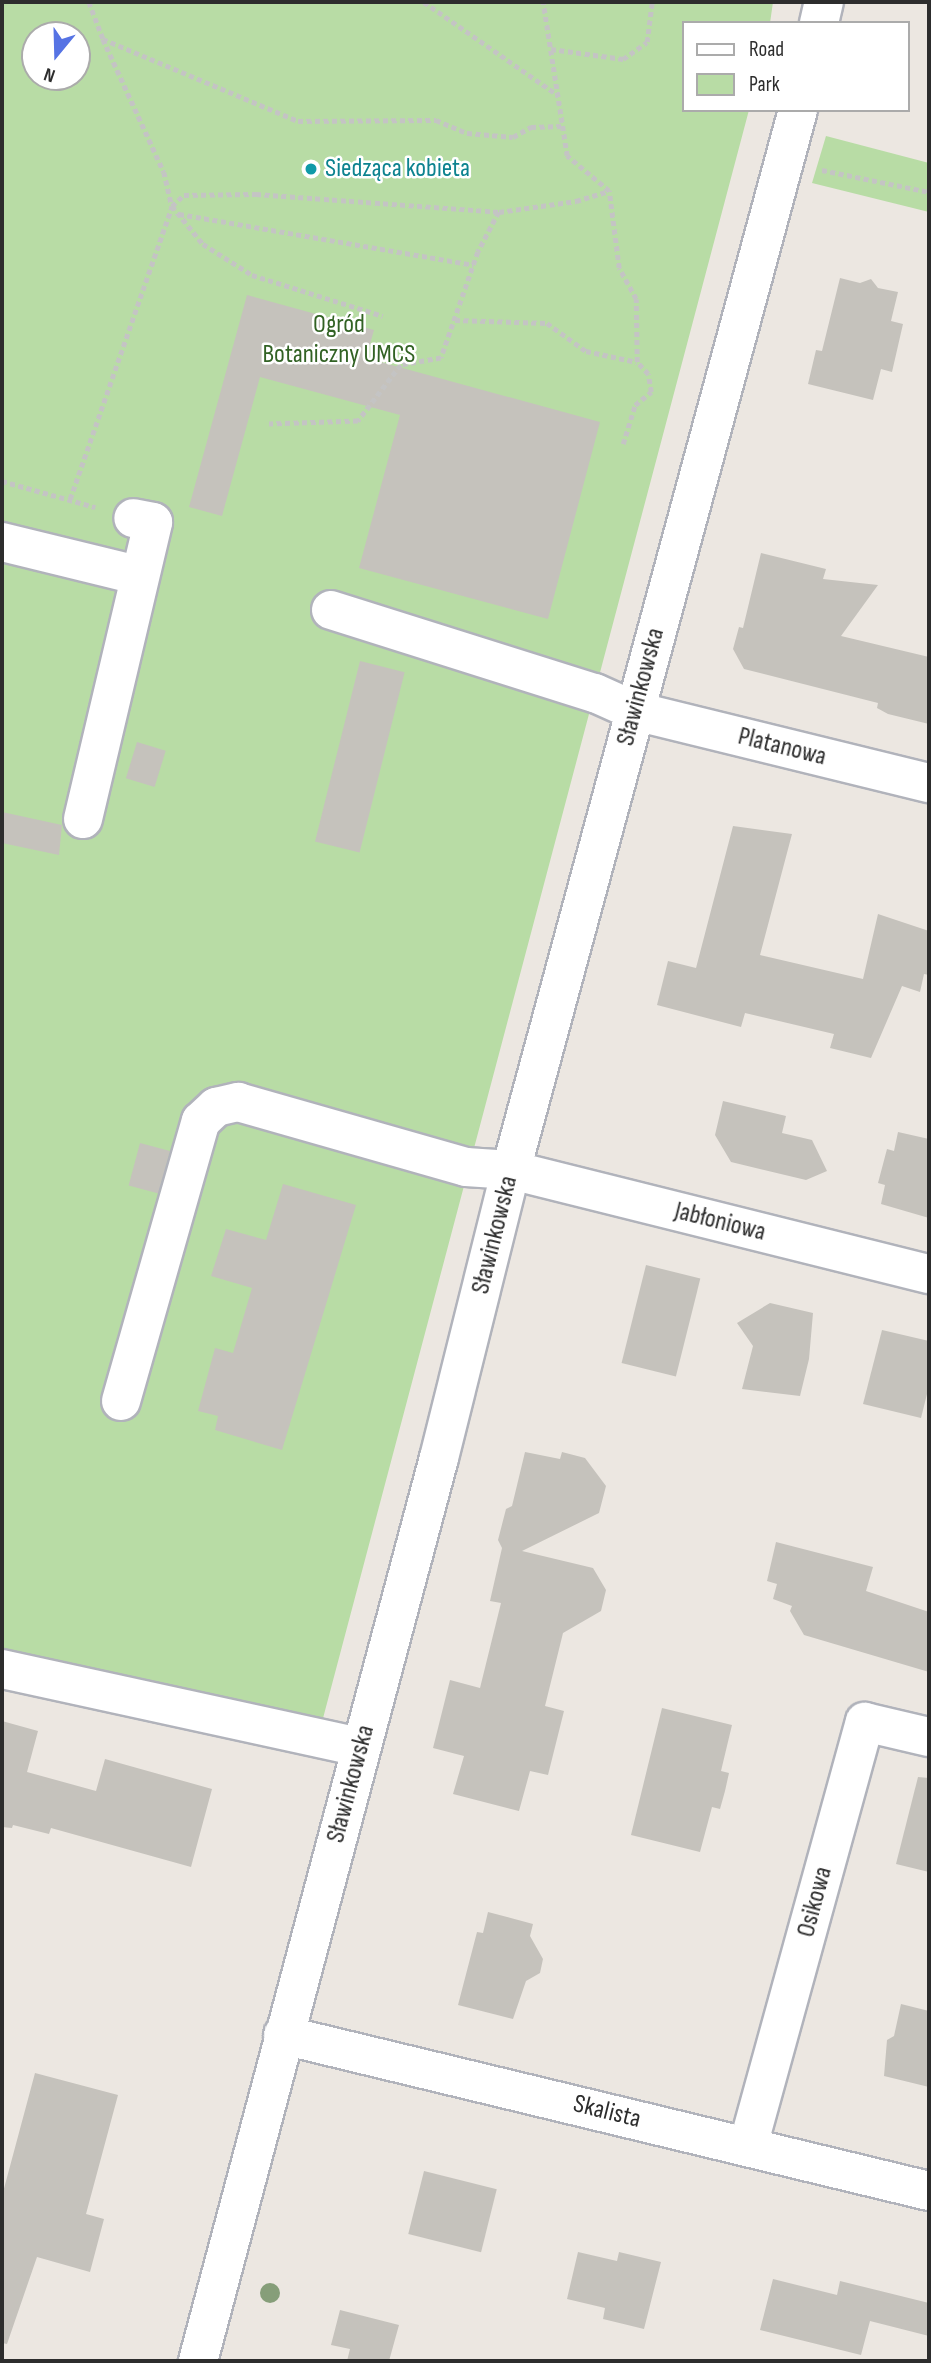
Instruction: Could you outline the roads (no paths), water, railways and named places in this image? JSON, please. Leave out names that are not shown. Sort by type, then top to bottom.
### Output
[{"type":"street","points":[[819,21],[824,2]]},
{"type":"street","name":"Sławinkowska","points":[[198,2361],[510,1170],[797,112]]},
{"type":"street","points":[[83,819],[137,575],[153,522],[132,518]]},
{"type":"street","points":[[2,542],[137,575]]},
{"type":"street","name":"Platanowa","points":[[331,610],[595,693],[635,710],[929,783]]},
{"type":"street","name":"Jabłoniowa","points":[[121,1401],[201,1121],[216,1107],[238,1102],[466,1167],[510,1170],[929,1274]]},
{"type":"street","points":[[2,1669],[361,1747]]},
{"type":"street","name":"Osikowa","points":[[748,2146],[864,1722],[929,1737]]},
{"type":"street","name":"Skalista","points":[[284,2035],[929,2191]]},
{"type":"place","name":"Siedząca kobieta","points":[[311,169]]},
{"type":"park label","name":"Ogród Botaniczny UMCS","points":[[339,340]]}]
